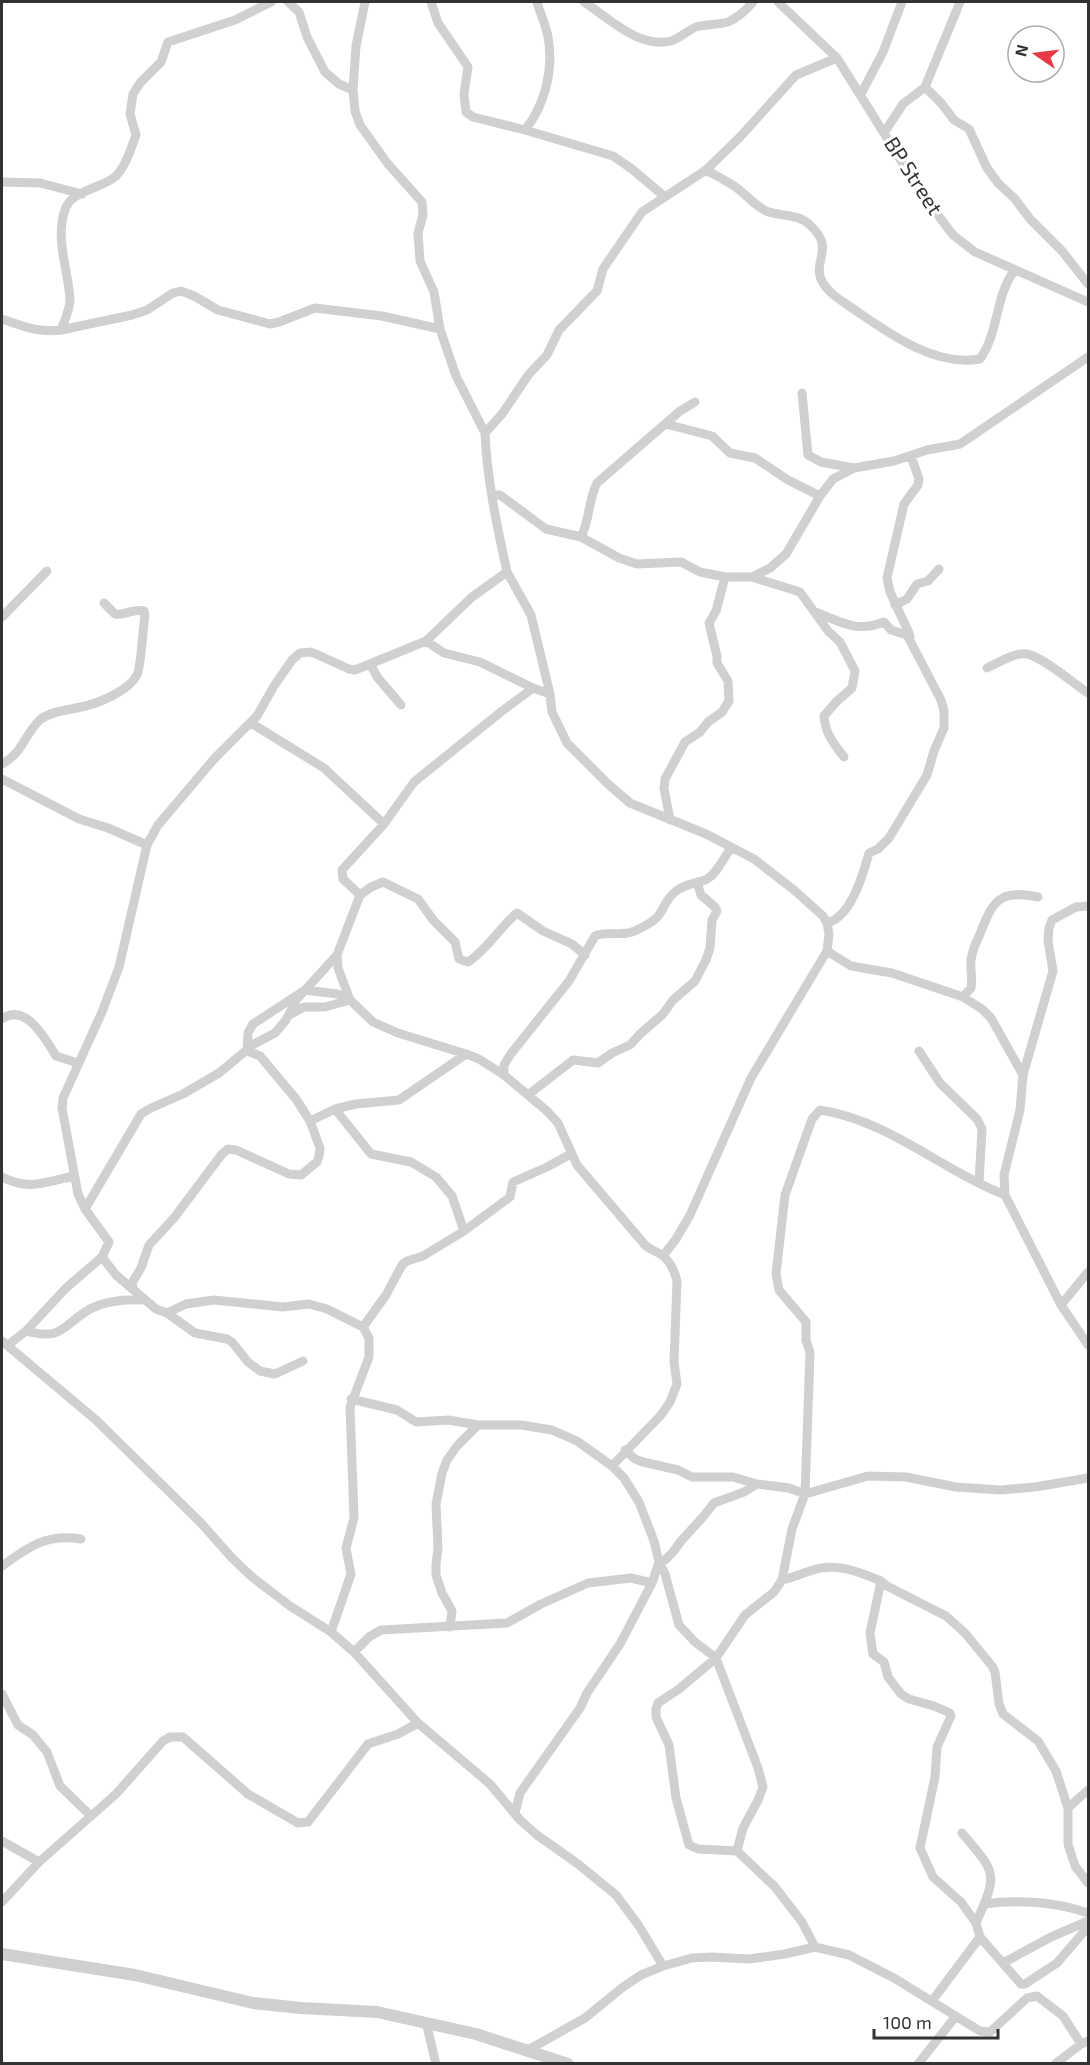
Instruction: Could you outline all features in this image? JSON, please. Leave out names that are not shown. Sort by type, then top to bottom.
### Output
[{"type":"street","points":[[61,330],[70,299],[62,245],[63,219],[68,204],[82,194],[114,178],[121,171],[136,135],[130,114],[133,94],[140,82],[161,62],[168,42],[235,20],[271,2]]},
{"type":"street","points":[[288,2],[299,12],[307,37],[325,72],[339,84],[353,90]]},
{"type":"street","points":[[365,2],[356,46],[353,90],[355,111],[360,125],[388,164],[422,202],[423,215],[418,233],[420,261],[434,292],[440,329],[456,376],[485,433],[486,462],[507,572],[531,615],[550,694],[552,712],[567,743],[630,803],[706,834],[754,859],[794,890],[823,916],[827,923],[829,934],[827,951],[751,1078],[690,1215],[663,1256]]},
{"type":"street","points":[[431,2],[438,22],[468,67],[464,94],[466,112],[473,117],[600,150],[633,169],[665,197]]},
{"type":"street","points":[[525,130],[532,121],[547,88],[548,38],[537,2]]},
{"type":"street","points":[[584,2],[631,34],[644,40],[658,42],[672,40],[696,27],[729,22],[753,2]]},
{"type":"street","name":"BP Street","points":[[778,2],[837,58],[922,194],[953,235],[975,252],[1089,302]]},
{"type":"street","points":[[861,94],[883,52],[902,2]]},
{"type":"street","points":[[884,133],[903,104],[925,87],[960,2]]},
{"type":"street","points":[[485,433],[502,414],[529,374],[547,355],[559,330],[597,291],[603,269],[636,218],[706,170],[740,137],[795,75],[837,58]]},
{"type":"street","points":[[925,87],[954,120],[969,129],[987,168],[998,183],[1062,250],[1089,284]]},
{"type":"street","points":[[706,170],[734,185],[766,211],[802,219],[808,223],[823,242],[821,278],[824,285],[835,296],[899,340],[945,358],[964,362],[980,359],[989,346],[1006,281],[1014,271]]},
{"type":"street","points":[[2,182],[40,183],[82,194]]},
{"type":"street","points":[[2,319],[35,330],[46,332],[61,330],[132,315],[147,310],[181,291],[218,310],[270,324],[315,308],[382,316],[440,329]]},
{"type":"street","points":[[752,577],[770,568],[786,554],[820,495],[833,479],[854,468],[960,444],[1089,357]]},
{"type":"street","points":[[801,393],[808,455],[821,462],[854,468]]},
{"type":"street","points":[[581,537],[587,525],[592,492],[597,483],[680,411],[695,402]]},
{"type":"street","points":[[666,424],[712,436],[730,453],[755,458],[788,480],[820,495]]},
{"type":"street","points":[[827,923],[834,921],[840,915],[860,882],[869,853],[878,849],[889,837],[914,799],[927,775],[944,728],[944,711],[941,700],[895,605],[887,578],[904,504],[918,485],[919,479],[911,456]]},
{"type":"street","points":[[492,495],[500,495],[546,529],[581,537],[619,558],[637,564],[681,562],[700,572],[724,577],[752,577],[800,591],[828,631],[840,642],[855,671],[852,688],[825,716],[828,736],[844,757]]},
{"type":"street","points":[[895,605],[907,599],[917,584],[928,581],[939,569]]},
{"type":"street","points":[[2,617],[47,571]]},
{"type":"street","points":[[507,572],[472,597],[426,641],[355,670],[310,652],[300,653],[292,660],[274,686],[257,716],[214,759],[169,811],[147,844],[119,967],[102,1012],[63,1098],[62,1108],[78,1194],[85,1209],[109,1242],[102,1257],[66,1288],[26,1331],[5,1343],[96,1420],[201,1523],[252,1577],[290,1606],[332,1632],[354,1652],[418,1723],[490,1784],[520,1820],[616,1895],[639,1926],[663,1966]]},
{"type":"street","points":[[670,820],[664,779],[685,742],[722,712],[729,701],[728,681],[717,663],[709,623],[716,611],[724,577]]},
{"type":"street","points":[[2,764],[21,749],[30,732],[42,718],[55,712],[86,706],[110,698],[121,691],[137,675],[144,611],[135,609],[120,615],[115,614],[104,603]]},
{"type":"street","points":[[815,612],[851,627],[871,627],[884,622],[891,630],[910,637]]},
{"type":"street","points":[[426,641],[444,653],[480,662],[550,694]]},
{"type":"street","points":[[987,668],[1013,656],[1027,654],[1056,669],[1089,693]]},
{"type":"street","points":[[370,664],[378,678],[401,705]]},
{"type":"street","points":[[360,895],[343,879],[342,870],[384,824],[414,782],[533,688]]},
{"type":"street","points":[[251,723],[324,768],[384,824]]},
{"type":"street","points":[[2,779],[79,819],[147,844]]},
{"type":"street","points":[[504,1075],[504,1065],[510,1055],[569,981],[595,936],[633,932],[658,917],[665,902],[676,890],[686,884],[712,876],[731,848]]},
{"type":"street","points":[[85,1209],[141,1114],[183,1094],[219,1073],[254,1044],[275,1033],[289,1015],[297,999],[337,955],[360,895],[371,887],[383,882],[418,899],[434,921],[455,942],[459,959],[468,962],[477,956],[504,924],[517,913],[543,931],[572,944],[585,955]]},
{"type":"street","points":[[528,1095],[573,1060],[598,1064],[612,1053],[630,1045],[663,1014],[673,1000],[695,981],[708,954],[712,920],[717,911],[701,895],[697,882]]},
{"type":"street","points":[[963,997],[971,988],[971,960],[987,916],[994,905],[1002,897],[1018,893],[1038,897]]},
{"type":"street","points":[[1089,906],[1076,907],[1052,920],[1049,928],[1048,941],[1053,971],[1023,1075],[1020,1110],[1004,1176],[1005,1195],[1061,1305],[1089,1345]]},
{"type":"street","points":[[827,951],[851,966],[892,973],[963,997],[982,1009],[991,1018],[1023,1075]]},
{"type":"street","points":[[337,955],[338,968],[350,999],[373,1022],[398,1033],[479,1059],[504,1075],[547,1111],[558,1123],[577,1165],[645,1245],[653,1252],[663,1256],[674,1272],[677,1281],[674,1362],[677,1384],[670,1402],[661,1415],[612,1466]]},
{"type":"street","points":[[247,1051],[248,1033],[253,1024],[305,990],[324,991],[350,999]]},
{"type":"street","points":[[289,1015],[304,1007],[325,1007],[350,999]]},
{"type":"street","points":[[2,1019],[13,1014],[22,1015],[43,1035],[56,1056],[78,1063]]},
{"type":"street","points":[[132,1288],[132,1283],[141,1268],[149,1245],[174,1218],[228,1149],[236,1150],[289,1174],[301,1174],[317,1162],[320,1149],[310,1121],[296,1099],[260,1056],[247,1051]]},
{"type":"street","points":[[919,1051],[940,1083],[977,1119],[982,1129],[979,1183]]},
{"type":"street","points":[[310,1121],[335,1109],[356,1104],[399,1100],[466,1054]]},
{"type":"street","points":[[335,1109],[371,1154],[411,1162],[436,1177],[452,1196],[464,1231]]},
{"type":"street","points":[[815,1947],[802,1922],[775,1887],[737,1851],[698,1849],[689,1845],[676,1798],[669,1745],[656,1717],[658,1703],[679,1689],[716,1658],[745,1615],[774,1592],[782,1580],[792,1529],[805,1494],[810,1353],[806,1340],[806,1322],[779,1290],[776,1274],[785,1195],[812,1119],[820,1110],[836,1113],[880,1130],[1005,1195]]},
{"type":"street","points":[[363,1327],[386,1295],[402,1265],[423,1256],[464,1231],[510,1197],[513,1182],[571,1154]]},
{"type":"street","points":[[2,1177],[15,1184],[30,1185],[74,1176]]},
{"type":"street","points":[[102,1257],[116,1275],[156,1309],[167,1313],[195,1333],[227,1339],[248,1362],[260,1371],[275,1374],[303,1361]]},
{"type":"street","points":[[1061,1305],[1089,1272]]},
{"type":"street","points":[[26,1331],[49,1335],[69,1326],[90,1309],[121,1299],[146,1300]]},
{"type":"street","points":[[167,1313],[186,1304],[214,1299],[283,1307],[309,1304],[327,1309],[363,1327],[369,1338],[369,1357],[351,1399],[350,1407],[354,1518],[346,1548],[351,1574],[332,1632]]},
{"type":"street","points":[[351,1399],[397,1410],[416,1422],[448,1420],[478,1425],[521,1425],[552,1430],[577,1441],[612,1466],[624,1478],[639,1502],[654,1541],[679,1625],[695,1642],[716,1658],[758,1768],[763,1786],[743,1828],[737,1851]]},
{"type":"street","points":[[450,1627],[452,1611],[442,1593],[436,1575],[438,1548],[436,1504],[447,1460],[478,1425]]},
{"type":"street","points":[[625,1450],[635,1459],[678,1470],[692,1477],[733,1477],[757,1484],[789,1488],[805,1494],[868,1476],[906,1477],[956,1487],[1000,1490],[1089,1478]]},
{"type":"street","points":[[659,1562],[665,1560],[673,1552],[714,1503],[744,1492],[757,1484]]},
{"type":"street","points":[[2,1566],[30,1545],[65,1537],[81,1539]]},
{"type":"street","points":[[515,1813],[520,1793],[580,1708],[587,1693],[620,1644],[652,1583],[659,1562]]},
{"type":"street","points":[[782,1580],[812,1570],[838,1567],[851,1569],[880,1581],[946,1616],[965,1633],[995,1672],[1001,1711],[1038,1741],[1056,1772],[1068,1808],[1068,1844],[1075,1866],[1089,1883]]},
{"type":"street","points":[[354,1652],[369,1637],[381,1630],[507,1623],[541,1604],[588,1583],[631,1578],[652,1583]]},
{"type":"street","points":[[880,1581],[870,1633],[873,1654],[884,1662],[888,1677],[901,1694],[950,1713],[951,1716],[937,1747],[935,1777],[920,1848],[933,1877],[961,1902],[976,1923],[980,1937],[1021,1984],[1025,1984],[1057,1963],[1089,1927]]},
{"type":"street","points":[[2,1694],[18,1725],[33,1735],[47,1752],[60,1786],[91,1816]]},
{"type":"street","points":[[2,1902],[39,1862],[116,1794],[163,1741],[171,1737],[183,1737],[249,1794],[303,1824],[308,1822],[321,1806],[368,1744],[398,1734],[418,1723]]},
{"type":"street","points":[[1068,1808],[1089,1790]]},
{"type":"street","points":[[962,1833],[986,1861],[992,1880],[976,1923]]},
{"type":"street","points":[[2,1841],[39,1862]]},
{"type":"street","points":[[1080,1873],[1089,1866]]},
{"type":"street","points":[[984,1904],[1032,1903],[1070,1906],[1089,1913]]},
{"type":"street","points":[[1003,1963],[1089,1921]]},
{"type":"street","points":[[932,2001],[980,1937]]},
{"type":"street","points":[[528,2050],[585,2018],[641,1975],[663,1966],[692,1958],[749,1959],[815,1947],[849,1955],[894,1978],[980,2031],[990,2032],[1027,1998],[1038,1996],[1063,2016],[1085,2043],[1055,2064]]},
{"type":"street","points":[[2,1954],[135,1975],[253,2003],[377,2012],[476,2034],[568,2064]]},
{"type":"street","points":[[918,2064],[956,2016]]},
{"type":"street","points":[[426,2022],[436,2064]]}]
